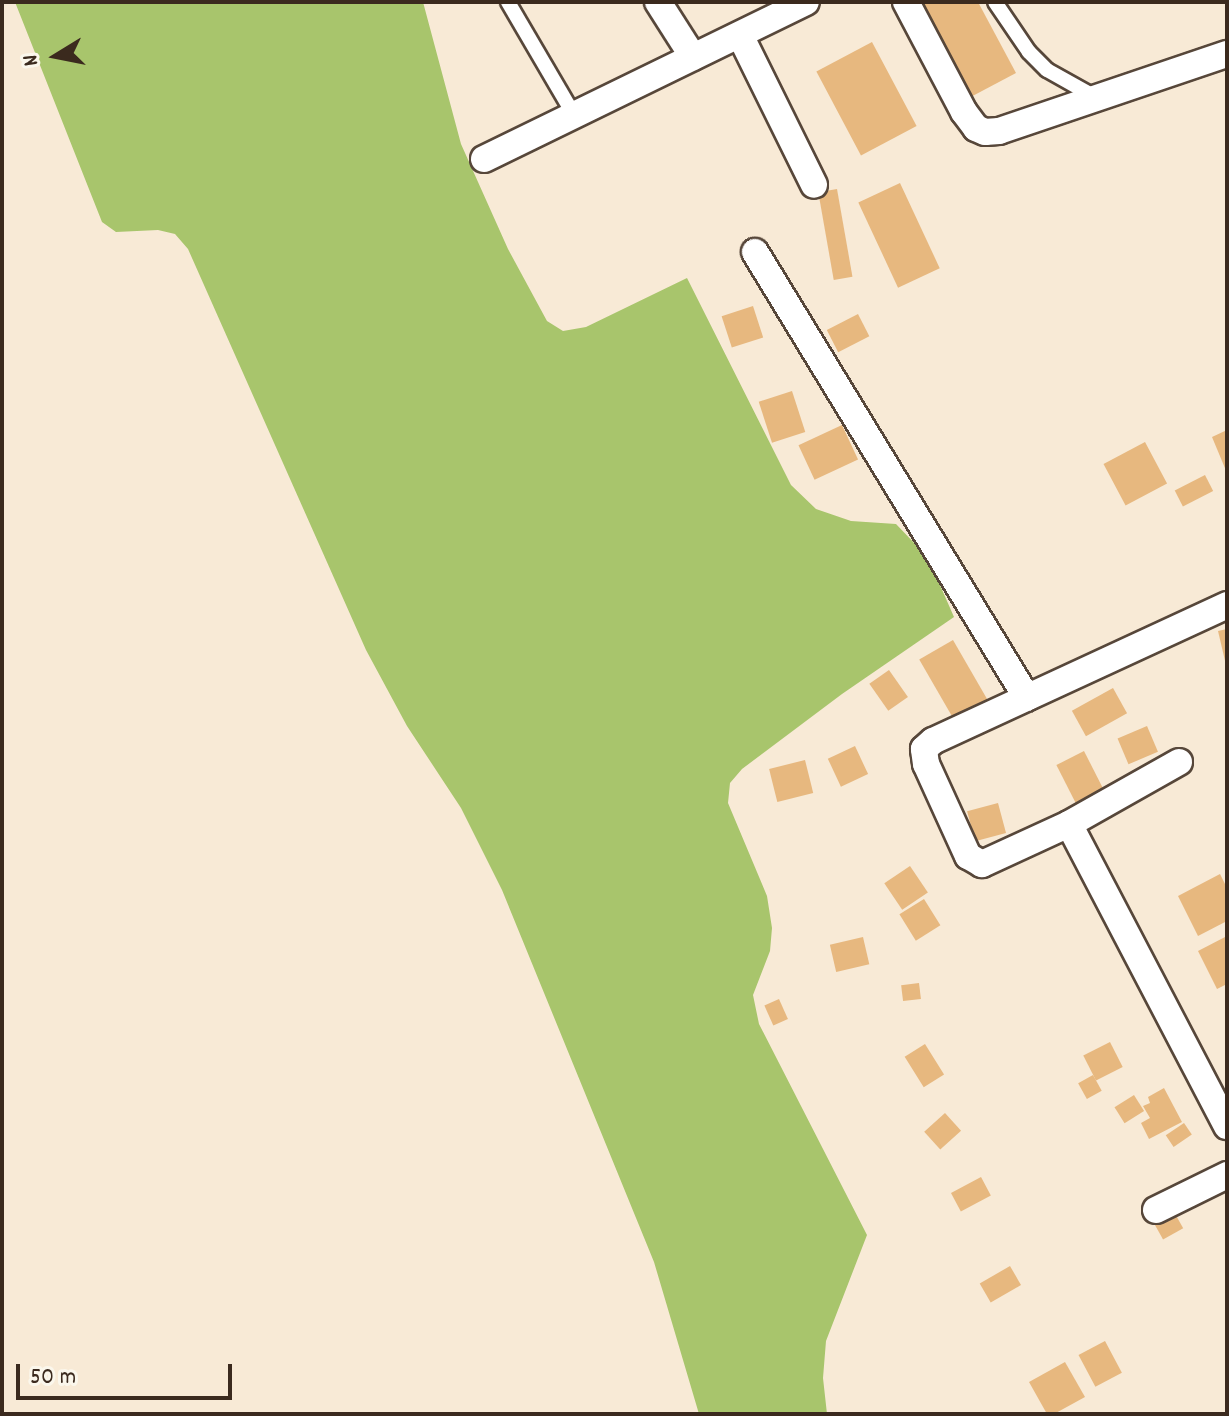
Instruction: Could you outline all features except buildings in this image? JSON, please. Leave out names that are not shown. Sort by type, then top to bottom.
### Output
[{"type":"street","points":[[658,2],[693,57]]},
{"type":"street","points":[[906,2],[976,128],[999,131],[1227,54]]},
{"type":"street","points":[[484,159],[740,35],[797,4]]},
{"type":"street","points":[[740,35],[814,185]]},
{"type":"street","points":[[755,252],[1027,698]]},
{"type":"street","points":[[1179,762],[1069,824],[982,864],[968,856],[926,764],[924,749],[933,741],[1227,605]]},
{"type":"street","points":[[1069,824],[1218,1096],[1227,1126]]},
{"type":"street","points":[[1156,1210],[1227,1175]]},
{"type":"lane","points":[[508,2],[574,115]]},
{"type":"lane","points":[[995,2],[1029,52],[1047,70],[1098,98]]},
{"type":"green space","points":[[15,2],[423,2],[461,144],[508,249],[547,321],[563,331],[586,327],[687,278],[791,485],[816,509],[851,521],[896,524],[918,547],[936,576],[954,617],[842,694],[742,769],[730,783],[728,803],[767,896],[772,928],[770,951],[753,995],[759,1024],[867,1235],[826,1341],[823,1378],[827,1414],[699,1414],[654,1262],[502,890],[461,808],[407,726],[366,650],[188,249],[175,234],[158,230],[116,232],[102,222]]}]
